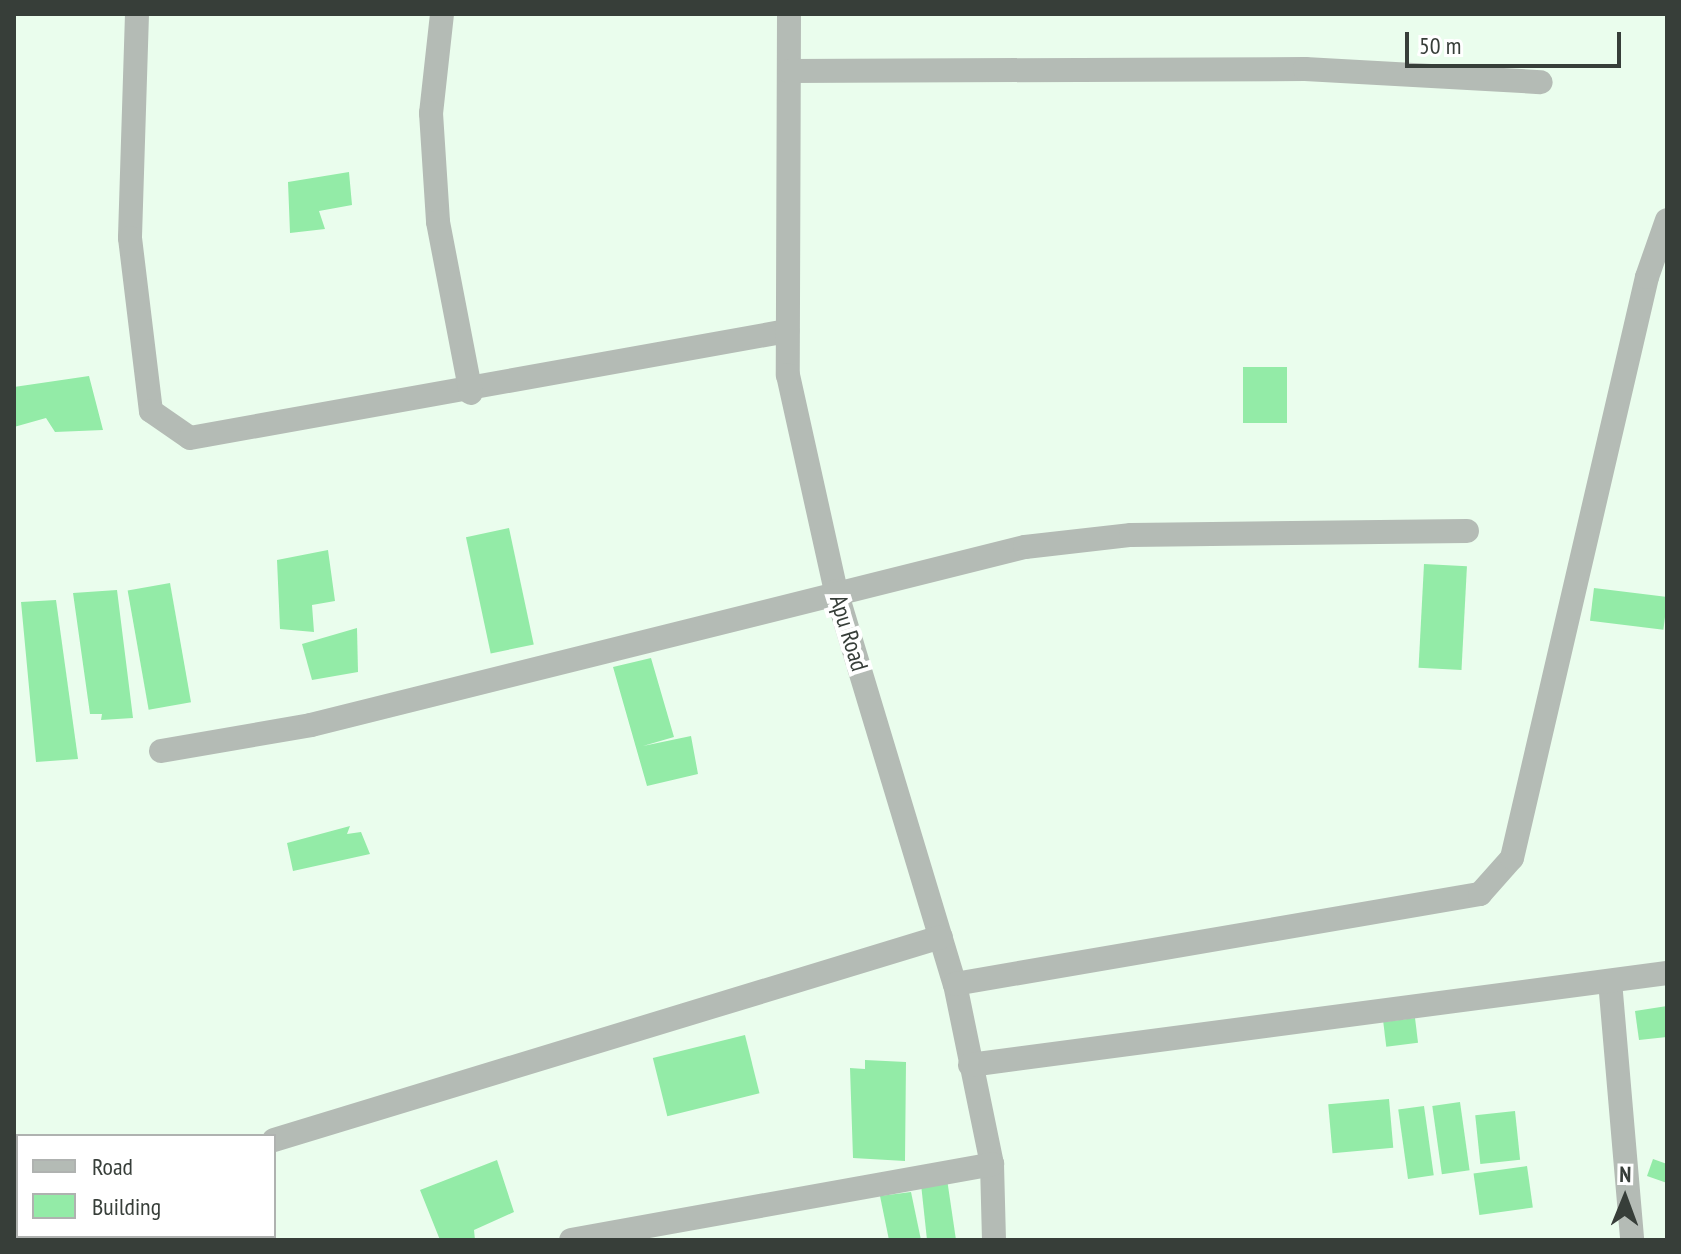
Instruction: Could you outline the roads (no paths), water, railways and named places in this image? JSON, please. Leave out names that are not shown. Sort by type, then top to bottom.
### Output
[{"type":"street","points":[[137,14],[130,238],[151,411],[190,438],[471,393],[787,331]]},
{"type":"street","points":[[442,14],[431,113],[438,222],[471,393]]},
{"type":"street","name":"Apu Road","points":[[789,14],[787,331],[802,459],[836,591],[955,984],[992,1164],[994,1240]]},
{"type":"street","points":[[789,71],[1305,69],[1541,82]]},
{"type":"street","points":[[955,984],[1480,894],[1512,858],[1647,277],[1667,220]]},
{"type":"street","points":[[161,751],[311,725],[836,591],[1025,547],[1131,535],[1467,531]]},
{"type":"street","points":[[276,1139],[941,937]]},
{"type":"street","points":[[970,1065],[1667,973]]},
{"type":"street","points":[[1610,981],[1632,1240]]},
{"type":"street","points":[[571,1240],[992,1164]]}]
